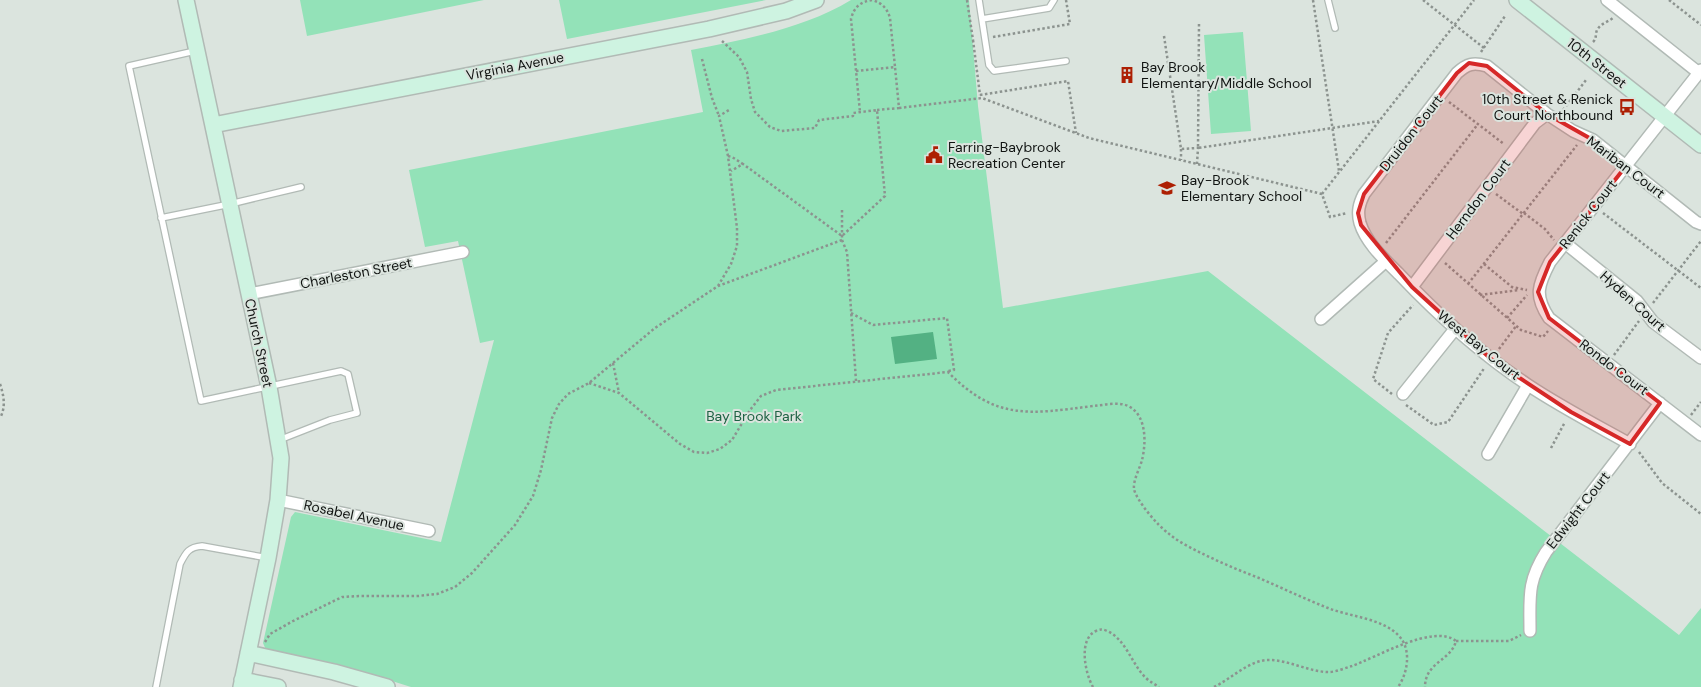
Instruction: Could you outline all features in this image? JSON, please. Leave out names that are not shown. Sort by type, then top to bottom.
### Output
[{"type":"street","name":"Church Street","points":[[186,0],[269,387],[282,458],[278,500],[255,651],[241,683]]},
{"type":"street","name":"Virginia Avenue","points":[[213,126],[709,29],[786,11],[816,0]]},
{"type":"street","name":"10th Street","points":[[1517,0],[1701,145]]},
{"type":"street","points":[[1607,0],[1700,72]]},
{"type":"street","name":"Druidon Court","points":[[1358,213],[1364,194],[1440,95],[1464,66],[1475,63]]},
{"type":"street","name":"Mariban Court","points":[[1475,63],[1487,66],[1551,117],[1593,140],[1701,224]]},
{"type":"street","name":"Renick Court","points":[[1538,292],[1550,262],[1700,72]]},
{"type":"street","name":"Herndon Court","points":[[1412,287],[1535,123],[1551,117]]},
{"type":"street","name":"West Bay Court","points":[[1358,213],[1360,225],[1382,257],[1455,329],[1528,386],[1630,444]]},
{"type":"street","name":"Hyden Court","points":[[1563,246],[1637,301],[1653,322],[1701,358]]},
{"type":"street","name":"Charleston Street","points":[[249,294],[463,252]]},
{"type":"street","points":[[1322,319],[1382,257]]},
{"type":"street","name":"Rondo Court","points":[[1538,292],[1543,308],[1549,318],[1701,435]]},
{"type":"street","points":[[1403,394],[1455,329]]},
{"type":"street","points":[[1488,454],[1528,386]]},
{"type":"street","name":"Edwight Court","points":[[1530,631],[1531,581],[1536,567],[1660,403]]},
{"type":"street","name":"Rosabel Avenue","points":[[278,500],[429,531]]},
{"type":"street","points":[[255,651],[387,687]]},
{"type":"street","points":[[241,683],[278,687]]},
{"type":"lane","points":[[979,0],[988,65],[994,71],[1066,61]]},
{"type":"lane","points":[[982,19],[1049,8],[1054,0]]},
{"type":"lane","points":[[1328,0],[1335,28]]},
{"type":"lane","points":[[197,51],[129,66],[201,401],[341,371],[348,374],[357,413],[330,420],[279,440]]},
{"type":"lane","points":[[161,218],[300,187]]},
{"type":"lane","points":[[156,687],[180,564],[186,552],[193,547],[202,546],[268,558]]},
{"type":"path","points":[[860,112],[851,19],[853,11],[858,5],[872,0],[878,2],[887,10],[890,18],[899,108]]},
{"type":"path","points":[[967,0],[981,97]]},
{"type":"path","points":[[991,36],[997,37],[1070,24],[1066,0]]},
{"type":"path","points":[[1313,0],[1340,171]]},
{"type":"path","points":[[1423,0],[1484,48]]},
{"type":"path","points":[[1322,194],[1474,0]]},
{"type":"path","points":[[1669,0],[1701,25]]},
{"type":"path","points":[[1593,42],[1596,39],[1596,32],[1604,22],[1612,20],[1619,11]]},
{"type":"path","points":[[1475,63],[1505,16]]},
{"type":"path","points":[[1197,164],[1199,24]]},
{"type":"path","points":[[1164,36],[1181,160]]},
{"type":"path","points":[[973,40],[977,39]]},
{"type":"path","points":[[722,41],[725,46],[735,53],[747,72],[752,106],[758,116],[770,127],[781,130],[815,128],[819,120],[853,116],[853,113],[981,97],[1068,81],[1076,133]]},
{"type":"path","points":[[702,58],[712,98],[719,116],[728,156],[737,228],[737,246],[731,264],[718,286]]},
{"type":"path","points":[[856,71],[895,67]]},
{"type":"path","points":[[1551,117],[1586,80]]},
{"type":"path","points":[[1440,95],[1514,151]]},
{"type":"path","points":[[981,97],[1089,138],[1322,194]]},
{"type":"path","points":[[719,116],[730,110]]},
{"type":"path","points":[[255,651],[270,634],[342,597],[437,594],[455,587],[472,573],[515,525],[533,496],[541,470],[552,418],[559,404],[568,394],[589,383],[655,328],[718,286],[842,238],[885,196],[877,110]]},
{"type":"path","points":[[1181,149],[1379,121]]},
{"type":"path","points":[[1382,257],[1478,124]]},
{"type":"path","points":[[1468,284],[1584,136]]},
{"type":"path","points":[[728,156],[732,156],[842,238]]},
{"type":"path","points":[[730,172],[743,164]]},
{"type":"path","points":[[1487,187],[1545,229],[1563,246]]},
{"type":"path","points":[[1322,194],[1330,217],[1344,214]]},
{"type":"path","points":[[1594,206],[1701,288]]},
{"type":"path","points":[[842,208],[842,238],[847,252],[856,381]]},
{"type":"path","points":[[1436,255],[1521,330],[1543,337],[1555,322]]},
{"type":"path","points":[[1484,264],[1512,287],[1531,290],[1507,318]]},
{"type":"path","points":[[1480,295],[1523,289]]},
{"type":"path","points":[[589,383],[619,393],[680,444],[694,452],[707,454],[732,440],[750,410],[762,396],[776,390],[954,370],[947,318],[873,325],[851,312]]},
{"type":"path","points":[[1491,359],[1516,326]]},
{"type":"path","points":[[614,363],[619,393]]},
{"type":"path","points":[[948,372],[962,386],[982,400],[999,408],[1049,412],[1106,404],[1122,404],[1131,408],[1142,423],[1145,440],[1143,458],[1134,487],[1138,499],[1168,533],[1196,551],[1330,608],[1383,624],[1398,635],[1405,644],[1407,652],[1404,679],[1398,687]]},
{"type":"path","points":[[0,384],[4,401],[4,410],[0,418]]},
{"type":"path","points":[[1551,448],[1571,412]]},
{"type":"path","points":[[1630,444],[1636,448],[1662,483],[1701,514]]},
{"type":"path","points":[[1093,687],[1089,680],[1084,651],[1088,638],[1099,629],[1105,629],[1115,637],[1146,678],[1159,687]]},
{"type":"path","points":[[1214,687],[1252,665],[1268,660],[1330,672],[1351,666],[1414,639],[1423,637],[1441,636],[1453,638],[1456,641],[1509,641],[1530,631]]},
{"type":"path","points":[[1425,687],[1428,672],[1454,648],[1456,641]]},
{"type":"highlighted area","points":[[1469,63],[1487,66],[1547,114],[1593,140],[1626,166],[1550,262],[1538,292],[1549,318],[1660,403],[1630,444],[1571,412],[1491,359],[1412,287],[1361,225],[1358,213],[1364,194],[1457,73]]},
{"type":"green space","points":[[300,0],[484,0],[307,36]]},
{"type":"green space","points":[[559,0],[766,0],[567,39]]},
{"type":"green space","name":"Bay Brook Park","points":[[851,0],[969,0],[978,106],[1003,308],[1208,271],[1679,635],[1701,608],[1701,687],[411,687],[357,670],[266,650],[263,643],[291,517],[295,512],[441,542],[494,340],[480,343],[458,241],[425,247],[409,170],[703,112],[691,50],[794,26],[833,10]]},
{"type":"green space","points":[[1243,32],[1251,131],[1211,134],[1204,35]]},
{"type":"shaded area","points":[[933,332],[937,359],[895,364],[891,337]]},
{"type":"place","name":"Bay Brook Elementary/Middle School","points":[[1127,75]]},
{"type":"place","name":"10th Street & Renick Court Northbound","points":[[1627,107]]},
{"type":"place","name":"Farring-Baybrook Recreation Center","points":[[934,155]]},
{"type":"place","name":"Bay-Brook Elementary School","points":[[1167,188]]}]
